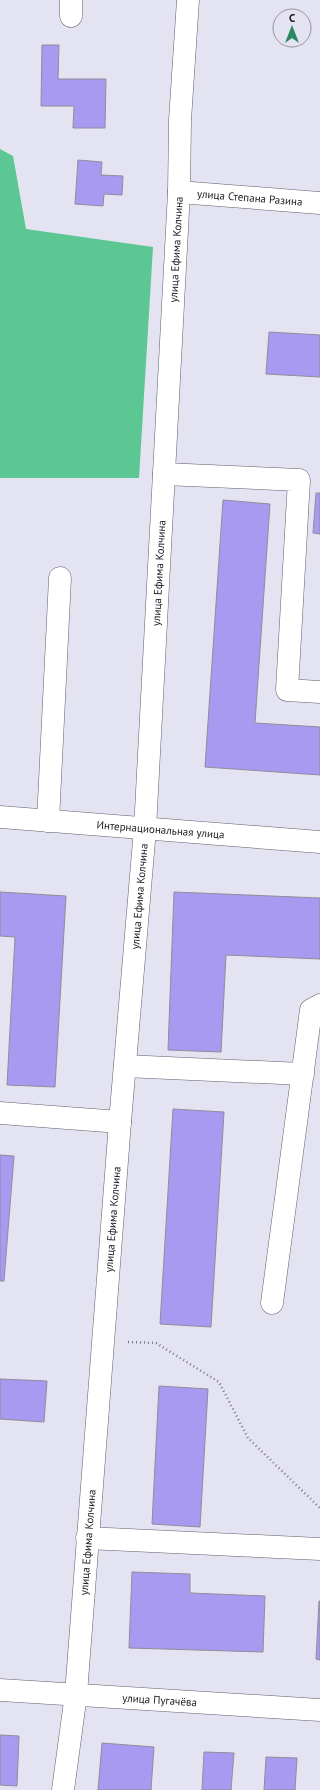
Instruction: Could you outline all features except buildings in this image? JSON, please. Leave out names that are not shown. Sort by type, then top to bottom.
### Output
[{"type":"street","name":"улица Ефима Колчина","points":[[63,1790],[76,1694],[120,1122],[146,829],[180,192],[180,120],[188,0]]},
{"type":"street","name":"улица Степана Разина","points":[[180,192],[320,203]]},
{"type":"street","points":[[164,474],[299,480],[287,690],[320,692]]},
{"type":"street","points":[[48,821],[60,578]]},
{"type":"street","name":"Интернациональная улица","points":[[0,817],[320,842]]},
{"type":"street","points":[[272,1304],[311,1010],[320,1005]]},
{"type":"street","points":[[125,1066],[303,1074]]},
{"type":"street","points":[[0,1113],[120,1122]]},
{"type":"street","points":[[88,1538],[320,1549]]},
{"type":"street","name":"улица Пугачёва","points":[[0,1690],[320,1710]]},
{"type":"path","points":[[103,1340],[156,1343],[219,1382],[248,1438],[320,1508]]},
{"type":"green space","points":[[0,149],[13,156],[26,229],[153,247],[139,478],[0,478]]}]
